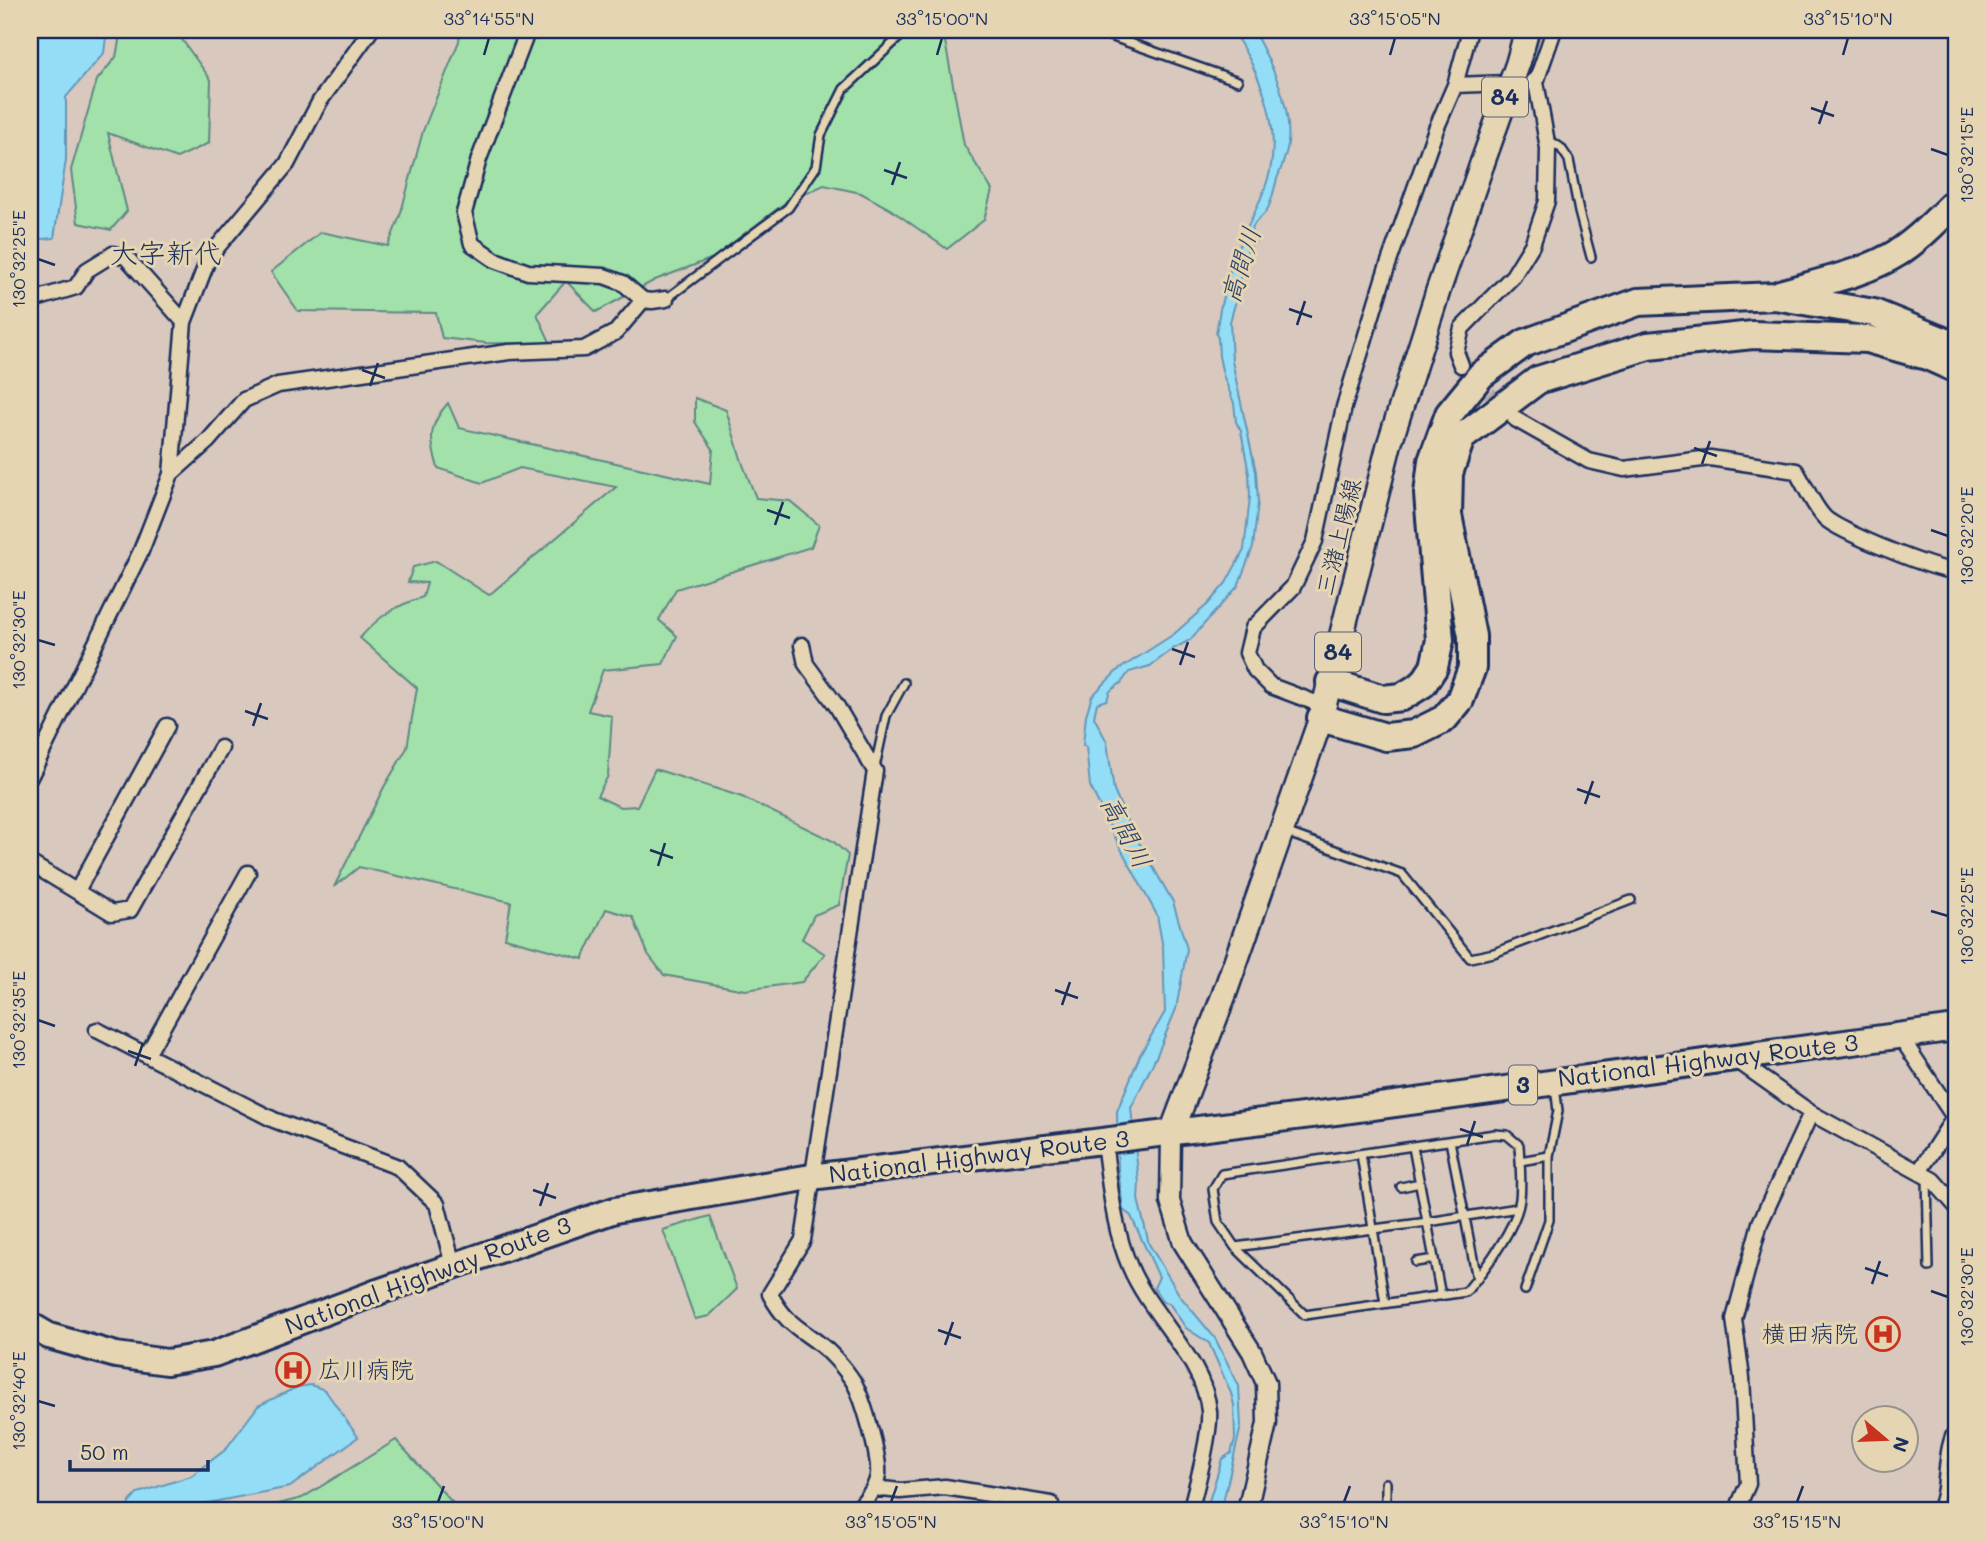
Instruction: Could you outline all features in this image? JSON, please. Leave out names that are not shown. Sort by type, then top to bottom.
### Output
[{"type":"highway","points":[[1776,296],[1861,270],[1898,252],[1928,229],[1956,201]]},
{"type":"highway","points":[[1325,702],[1402,697],[1423,684],[1434,667],[1440,640],[1428,494],[1432,461],[1449,414],[1481,375],[1525,343],[1638,302],[1776,296],[1874,313],[1956,346]]},
{"type":"highway","points":[[1325,702],[1386,737],[1414,734],[1444,719],[1460,700],[1472,668],[1472,636],[1448,515],[1449,473],[1461,438],[1538,380],[1648,346],[1752,335],[1867,339],[1927,356],[1956,369]]},
{"type":"highway","name":"National Highway Route 3","points":[[30,1325],[49,1336],[116,1356],[167,1362],[214,1354],[453,1265],[615,1210],[811,1177],[1158,1135],[1956,1028]]},
{"type":"main road","name":"三潴上陽線","points":[[1158,1135],[1224,995],[1325,702],[1389,445],[1527,30]]},
{"type":"street","points":[[30,777],[141,551],[171,474],[184,322],[209,257],[287,164],[320,101],[369,30]]},
{"type":"street","points":[[528,30],[479,159],[464,214],[472,244],[495,261],[528,272],[604,276],[623,283],[643,299],[666,299]]},
{"type":"street","points":[[1325,702],[1271,686],[1255,670],[1247,653],[1253,628],[1293,587],[1315,541],[1344,407],[1384,276],[1436,129],[1455,85],[1470,30]]},
{"type":"street","points":[[1461,365],[1456,352],[1462,328],[1513,276],[1532,245],[1547,201],[1548,148],[1536,82],[1554,30]]},
{"type":"street","points":[[1455,85],[1536,82]]},
{"type":"street","points":[[33,300],[76,287],[87,270],[113,254],[125,257],[184,322]]},
{"type":"street","points":[[171,474],[208,441],[244,400],[278,385],[509,352],[584,349],[616,332],[643,299]]},
{"type":"street","points":[[1515,419],[1589,461],[1624,469],[1710,458],[1796,471],[1826,519],[1894,552],[1947,571],[1956,571]]},
{"type":"street","points":[[802,645],[806,664],[836,705],[875,771],[803,1240],[770,1294],[779,1311],[793,1326],[829,1352],[853,1379],[877,1449],[878,1474],[874,1488],[856,1511]]},
{"type":"street","points":[[77,891],[167,726]]},
{"type":"street","points":[[30,863],[112,913],[130,910],[221,748]]},
{"type":"street","points":[[147,1055],[248,873]]},
{"type":"street","points":[[97,1030],[274,1120],[398,1167],[437,1204],[453,1265]]},
{"type":"street","points":[[1900,1036],[1955,1119],[1923,1174]]},
{"type":"street","points":[[1735,1059],[1811,1113],[1933,1180],[1956,1206]]},
{"type":"street","points":[[1740,1502],[1748,1484],[1742,1378],[1734,1319],[1760,1223],[1811,1113]]},
{"type":"street","points":[[1158,1135],[1170,1201],[1183,1243],[1252,1352],[1266,1383],[1267,1423],[1247,1511]]},
{"type":"street","points":[[1108,1141],[1119,1233],[1130,1267],[1146,1300],[1194,1367],[1204,1386],[1209,1413],[1196,1510]]},
{"type":"street","points":[[874,1488],[900,1491],[945,1487],[1051,1504],[1052,1511]]},
{"type":"lane","points":[[666,299],[788,208],[816,167],[821,135],[844,89],[907,30]]},
{"type":"lane","points":[[1093,30],[1238,81]]},
{"type":"lane","points":[[1546,138],[1561,148],[1569,160],[1591,257]]},
{"type":"lane","points":[[875,771],[886,716],[904,683]]},
{"type":"lane","points":[[1281,830],[1402,873],[1470,958],[1494,953],[1630,900]]},
{"type":"lane","points":[[1525,1290],[1549,1220],[1549,1156],[1558,1111],[1555,1081]]},
{"type":"lane","points":[[1495,1134],[1507,1135],[1519,1145],[1518,1208],[1489,1264],[1466,1292],[1305,1315],[1235,1247],[1218,1222],[1213,1189],[1223,1174],[1450,1141],[1495,1134]]},
{"type":"lane","points":[[1450,1141],[1477,1279]]},
{"type":"lane","points":[[1413,1146],[1441,1296]]},
{"type":"lane","points":[[1360,1154],[1385,1303]]},
{"type":"lane","points":[[1520,1161],[1549,1156]]},
{"type":"lane","points":[[1923,1174],[1929,1267]]},
{"type":"lane","points":[[1401,1187],[1420,1183]]},
{"type":"lane","points":[[1235,1247],[1518,1208]]},
{"type":"lane","points":[[1416,1262],[1434,1259]]},
{"type":"lane","points":[[1935,1511],[1942,1491],[1946,1450],[1956,1424]]},
{"type":"lane","points":[[1386,1483],[1386,1511]]},
{"type":"green space","points":[[121,30],[175,30],[211,80],[209,143],[177,158],[108,133],[127,211],[111,230],[78,223],[71,170],[97,80],[116,57]]},
{"type":"green space","points":[[460,30],[943,30],[964,145],[992,190],[984,220],[947,249],[890,209],[861,193],[824,185],[786,202],[713,258],[655,280],[596,312],[566,281],[537,314],[551,344],[486,343],[442,338],[436,313],[298,311],[271,272],[321,232],[388,246],[400,216],[423,131],[459,41]]},
{"type":"green space","points":[[695,398],[726,410],[756,498],[790,501],[819,525],[811,547],[676,589],[659,620],[677,636],[663,664],[603,670],[588,711],[612,716],[608,776],[597,796],[620,807],[637,806],[655,769],[742,797],[833,841],[848,855],[839,905],[814,915],[802,939],[825,954],[802,982],[745,990],[664,975],[648,954],[633,917],[606,909],[583,959],[505,938],[511,902],[359,867],[334,887],[384,787],[407,748],[417,688],[360,638],[388,612],[423,597],[427,583],[408,582],[413,567],[436,561],[489,595],[616,487],[520,468],[482,483],[438,468],[432,434],[441,411],[448,403],[459,428],[710,484],[713,449],[695,422]]},
{"type":"green space","points":[[30,417],[35,418],[36,447],[30,468]]},
{"type":"green space","points":[[710,1216],[737,1289],[709,1316],[695,1319],[663,1230]]},
{"type":"green space","points":[[396,1440],[460,1511],[251,1511],[302,1498]]},
{"type":"water","points":[[30,30],[107,30],[104,53],[66,97],[66,160],[54,238],[30,240]]},
{"type":"water","name":"高間川","points":[[1232,30],[1253,30],[1279,84],[1288,128],[1286,152],[1270,203],[1251,231],[1256,240],[1249,246],[1241,269],[1241,282],[1230,322],[1232,361],[1256,472],[1258,502],[1253,547],[1238,586],[1190,640],[1150,666],[1129,672],[1121,683],[1110,691],[1107,700],[1097,703],[1094,717],[1107,742],[1114,791],[1129,825],[1173,902],[1187,949],[1176,1009],[1131,1108],[1139,1183],[1138,1199],[1149,1244],[1180,1296],[1215,1338],[1239,1386],[1241,1426],[1221,1511],[1206,1511],[1222,1459],[1231,1453],[1235,1439],[1231,1393],[1209,1343],[1186,1328],[1169,1303],[1163,1302],[1154,1288],[1159,1277],[1131,1216],[1123,1210],[1118,1168],[1117,1111],[1140,1055],[1165,1012],[1163,948],[1157,915],[1090,786],[1086,747],[1083,745],[1086,715],[1092,696],[1118,670],[1174,634],[1208,604],[1226,583],[1244,550],[1250,497],[1249,474],[1234,403],[1223,375],[1216,334],[1231,268],[1267,181],[1273,152],[1270,115],[1259,79]]},
{"type":"water","points":[[311,1385],[325,1390],[358,1437],[290,1487],[203,1504],[191,1511],[127,1511],[129,1503],[138,1493],[191,1476],[225,1450],[258,1406],[297,1387]]},
{"type":"tunnel","points":[[1474,378],[1506,410]]},
{"type":"place","name":"横田病院","points":[[1883,1334]]},
{"type":"place","name":"広川病院","points":[[293,1370]]},
{"type":"district","name":"大字新代","points":[[166,253]]}]
